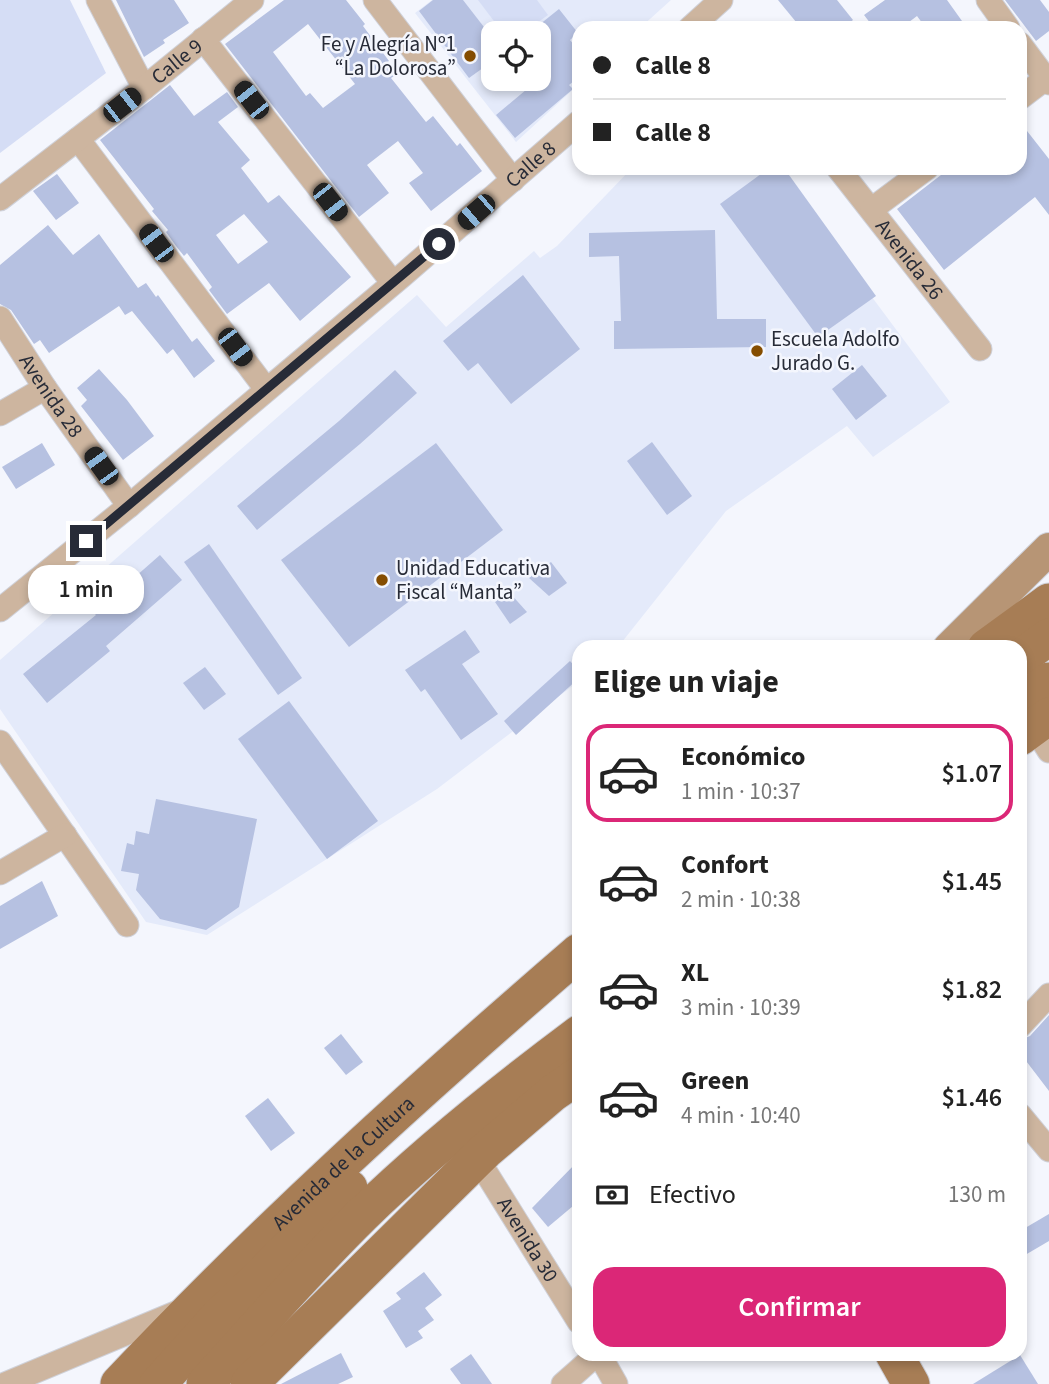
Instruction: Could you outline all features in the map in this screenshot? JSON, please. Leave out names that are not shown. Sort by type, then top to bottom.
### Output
[{"type":"main road","points":[[957,640],[1049,549]]},
{"type":"main road","points":[[997,640],[1049,602]]},
{"type":"main road","points":[[1027,653],[1049,637]]},
{"type":"main road","points":[[1034,727],[1049,681]]},
{"type":"main road","name":"Avenida de la Cultura","points":[[119,1384],[193,1305],[290,1210],[416,1094],[572,958]]},
{"type":"main road","name":"Avenida de la Cultura","points":[[158,1384],[211,1325],[394,1143],[572,988]]},
{"type":"main road","points":[[205,1384],[303,1275],[362,1216],[424,1158],[572,1040]]},
{"type":"main road","points":[[249,1384],[481,1154],[572,1080]]},
{"type":"main road","points":[[481,1154],[544,1117],[572,1106]]},
{"type":"main road","points":[[898,1361],[911,1384]]},
{"type":"street","points":[[99,0],[144,88]]},
{"type":"street","name":"Calle 9","points":[[0,200],[252,0]]},
{"type":"street","points":[[374,0],[513,180]]},
{"type":"street","points":[[988,0],[1004,21]]},
{"type":"street","points":[[699,21],[713,10]]},
{"type":"street","points":[[203,40],[393,283]]},
{"type":"street","points":[[1027,53],[1048,79],[1027,93]]},
{"type":"street","name":"Calle 8","points":[[0,610],[129,506],[572,128]]},
{"type":"street","points":[[78,139],[266,389]]},
{"type":"street","name":"Avenida 26","points":[[844,175],[980,349]]},
{"type":"street","points":[[872,209],[917,175]]},
{"type":"street","name":"Avenida 28","points":[[0,318],[45,388],[129,506]]},
{"type":"street","points":[[0,414],[45,388]]},
{"type":"street","points":[[0,741],[127,925]]},
{"type":"street","points":[[0,873],[65,835]]},
{"type":"street","points":[[1027,1019],[1049,995]]},
{"type":"street","points":[[1027,1123],[1049,1150]]},
{"type":"street","name":"Avenida 30","points":[[481,1154],[572,1310]]},
{"type":"street","points":[[5,1384],[193,1305]]},
{"type":"street","points":[[563,1384],[590,1361]]},
{"type":"street","points":[[602,1361],[616,1384]]},
{"type":"shaded area","points":[[0,0],[70,0],[106,73],[0,153]]},
{"type":"shaded area","name":"Fe y Alegría Nº1 “La Dolorosa”","points":[[432,0],[671,0],[648,21],[572,21],[572,90],[516,142],[415,13]]},
{"type":"shaded area","points":[[478,0],[537,0],[548,15],[540,21],[494,21]]},
{"type":"shaded area","name":"Unidad Educativa Fiscal “Manta”","points":[[625,175],[781,175],[950,402],[873,457],[847,426],[726,511],[624,640],[572,640],[572,686],[437,789],[207,935],[146,922],[0,709],[0,660],[417,295],[446,327],[534,251],[540,258],[557,246]]},
{"type":"building","points":[[116,0],[174,0],[189,23],[163,40],[165,43],[144,57]]},
{"type":"building","points":[[284,0],[346,0],[389,61],[385,64],[394,76],[391,78],[426,122],[433,116],[457,146],[460,143],[482,171],[431,211],[409,183],[423,173],[398,141],[367,165],[389,193],[359,217],[225,44]],"holes":[[[308,24],[355,84],[323,108],[310,93],[306,96],[273,52]]]},
{"type":"building","points":[[433,0],[463,0],[481,23],[481,69],[469,78],[419,11]]},
{"type":"building","points":[[778,0],[837,0],[853,20],[852,21],[795,21]]},
{"type":"building","points":[[885,0],[947,0],[962,21],[921,21],[917,16],[910,21],[869,21],[864,15]]},
{"type":"building","points":[[1005,0],[1040,0],[1049,12],[1049,31],[1036,41],[1027,29],[1027,21],[1021,21]]},
{"type":"building","points":[[559,9],[572,25],[572,83],[569,85],[572,90],[515,138],[496,115],[525,91],[551,91],[551,21],[544,21]]},
{"type":"building","points":[[170,85],[194,116],[227,92],[238,107],[218,122],[250,160],[241,168],[268,203],[279,195],[351,277],[300,321],[269,283],[227,314],[209,290],[212,287],[187,253],[184,256],[176,246],[166,232],[168,230],[152,211],[154,209],[100,140]],"holes":[[[244,214],[268,242],[238,264],[216,235]]]},
{"type":"building","points":[[1027,131],[1049,159],[1049,215],[1035,197],[944,270],[897,209],[941,175],[1027,175]]},
{"type":"building","points":[[57,174],[79,203],[56,220],[33,191]]},
{"type":"building","points":[[759,175],[789,175],[876,296],[818,337],[720,204]]},
{"type":"building","points":[[48,225],[73,255],[99,234],[138,288],[146,283],[192,342],[197,338],[215,361],[194,378],[173,349],[167,354],[132,311],[125,315],[119,306],[49,353],[40,340],[34,344],[11,310],[0,304],[0,265]]},
{"type":"building","points":[[715,230],[717,319],[766,319],[766,347],[614,349],[614,321],[621,321],[619,256],[589,257],[589,233]]},
{"type":"building","points":[[523,275],[580,349],[511,404],[478,363],[468,371],[443,341]]},
{"type":"building","points":[[862,365],[887,396],[856,420],[832,389]]},
{"type":"building","points":[[99,369],[154,436],[123,460],[81,406],[87,400],[77,388]]},
{"type":"building","points":[[395,370],[417,393],[257,530],[237,506],[339,421]]},
{"type":"building","points":[[652,442],[692,496],[667,515],[627,461]]},
{"type":"building","points":[[42,443],[55,465],[16,489],[2,467]]},
{"type":"building","points":[[436,443],[503,530],[349,647],[281,560]]},
{"type":"building","points":[[209,544],[302,678],[278,695],[184,562]]},
{"type":"building","points":[[160,555],[182,580],[106,646],[110,651],[47,703],[23,674],[96,615],[94,613]]},
{"type":"building","points":[[551,562],[567,583],[549,596],[529,578]]},
{"type":"building","points":[[509,592],[527,612],[510,624],[495,602]]},
{"type":"building","points":[[465,630],[480,652],[462,664],[498,714],[461,740],[425,689],[421,692],[405,670]]},
{"type":"building","points":[[570,661],[572,663],[572,684],[516,735],[504,721]]},
{"type":"building","points":[[205,667],[226,694],[204,710],[183,683]]},
{"type":"building","points":[[289,701],[378,821],[327,859],[238,739]]},
{"type":"building","points":[[156,799],[257,819],[239,907],[206,930],[160,919],[136,890],[139,874],[121,871],[127,843],[134,845],[136,831],[149,834]]},
{"type":"building","points":[[42,881],[58,916],[0,949],[0,906]]},
{"type":"building","points":[[1049,1015],[1049,1091],[1027,1062],[1027,1037]]},
{"type":"building","points":[[341,1034],[363,1062],[346,1075],[324,1048]]},
{"type":"building","points":[[268,1098],[295,1133],[271,1151],[245,1116]]},
{"type":"building","points":[[572,1167],[572,1207],[548,1227],[532,1208]]},
{"type":"building","points":[[1049,1214],[1049,1241],[1027,1254],[1027,1227]]},
{"type":"building","points":[[424,1272],[442,1295],[425,1308],[434,1320],[418,1331],[423,1338],[406,1348],[383,1311],[401,1299],[396,1293]]},
{"type":"building","points":[[341,1353],[353,1377],[338,1384],[281,1384]]},
{"type":"building","points":[[471,1354],[492,1384],[461,1384],[450,1369]]},
{"type":"building","points":[[1010,1361],[1024,1361],[1038,1384],[973,1384]]},
{"type":"place","name":"Fe y Alegría Nº1 “La Dolorosa”","points":[[470,56]]},
{"type":"place","name":"Escuela Adolfo Jurado G.","points":[[757,351]]},
{"type":"place","name":"Unidad Educativa Fiscal “Manta”","points":[[382,580]]},
{"type":"route","points":[[86,541],[439,244]]}]
